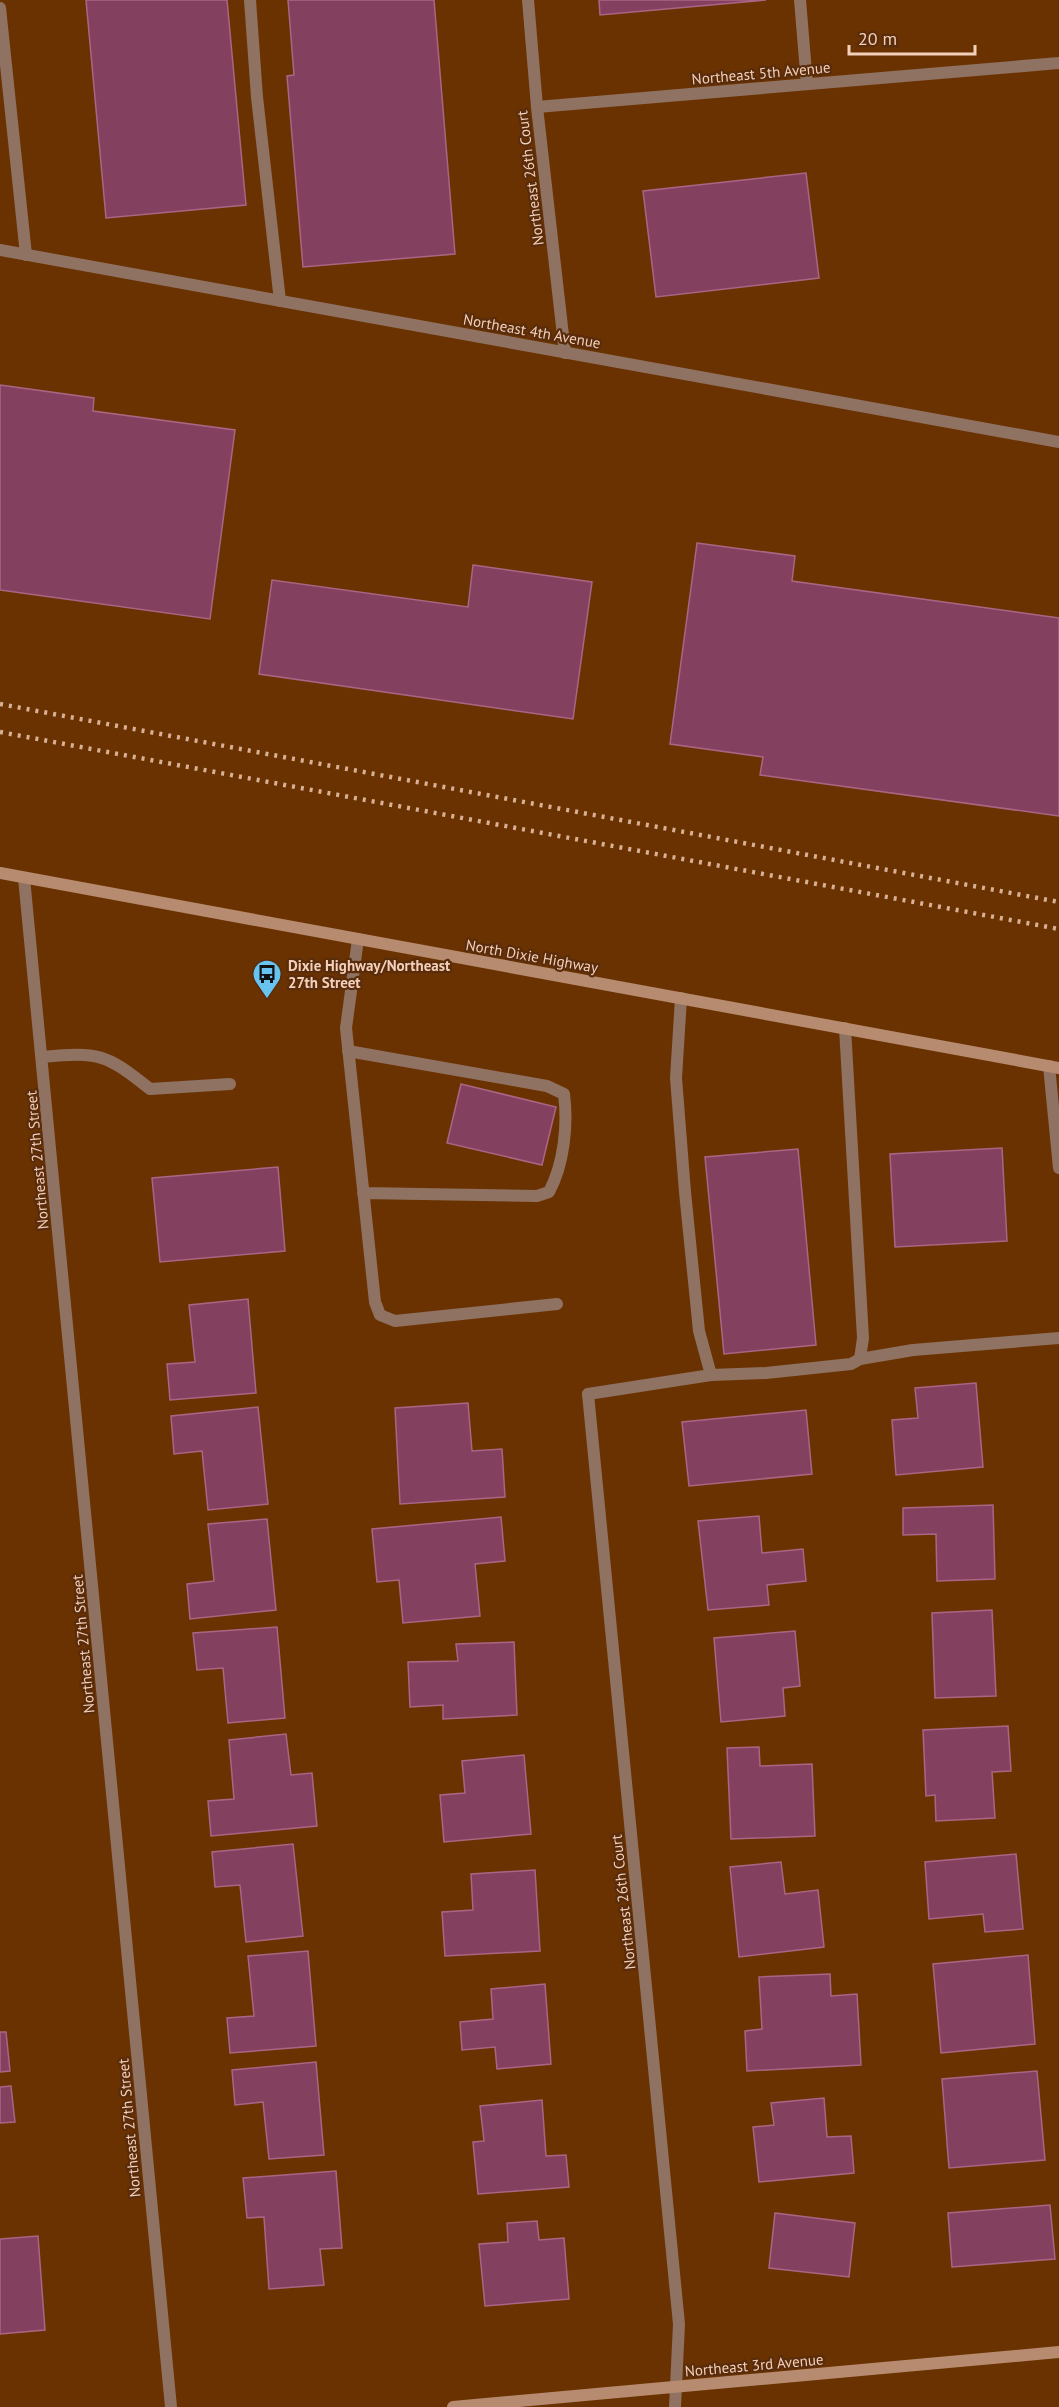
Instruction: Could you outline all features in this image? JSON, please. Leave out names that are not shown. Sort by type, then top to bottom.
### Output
[{"type":"main road","name":"North Dixie Highway","points":[[0,873],[1054,1067]]},
{"type":"main road","name":"Northeast 3rd Avenue","points":[[453,2407],[1059,2352]]},
{"type":"street","points":[[250,0],[257,97],[280,301]]},
{"type":"street","name":"Northeast 26th Court","points":[[528,0],[537,107],[565,353]]},
{"type":"street","points":[[800,0],[807,84]]},
{"type":"street","points":[[0,8],[26,255]]},
{"type":"street","name":"Northeast 5th Avenue","points":[[537,107],[1059,63]]},
{"type":"street","name":"Northeast 4th Avenue","points":[[0,250],[1059,442]]},
{"type":"street","name":"Northeast 27th Street","points":[[24,878],[171,2407]]},
{"type":"street","points":[[358,939],[346,1028],[375,1302],[380,1315],[395,1321],[556,1304]]},
{"type":"street","points":[[681,998],[676,1078],[685,1192],[699,1331],[711,1376],[851,1364],[860,1359],[913,1350],[1059,1338]]},
{"type":"street","points":[[845,1029],[863,1338],[860,1359]]},
{"type":"street","points":[[348,1051],[547,1086],[564,1094],[567,1116],[557,1177],[549,1192],[537,1196],[363,1194]]},
{"type":"street","points":[[42,1057],[81,1054],[103,1057],[121,1065],[150,1089],[230,1083]]},
{"type":"street","points":[[1054,1067],[1059,1168]]},
{"type":"street","name":"Northeast 26th Court","points":[[675,2407],[679,2324],[588,1394],[711,1376]]},
{"type":"building","points":[[86,0],[227,0],[246,205],[106,218]]},
{"type":"building","points":[[288,0],[434,0],[455,254],[303,267],[287,76],[294,75]]},
{"type":"building","points":[[599,0],[766,0],[600,15]]},
{"type":"building","points":[[806,173],[819,278],[656,297],[643,191]]},
{"type":"building","points":[[0,385],[94,398],[93,411],[235,430],[210,619],[0,590]]},
{"type":"building","points":[[697,543],[795,556],[792,581],[1059,618],[1059,816],[760,775],[763,757],[670,744]]},
{"type":"building","points":[[473,565],[592,582],[573,719],[259,674],[272,580],[468,607]]},
{"type":"building","points":[[461,1084],[556,1107],[542,1165],[447,1143]]},
{"type":"building","points":[[1002,1148],[1007,1241],[895,1247],[890,1154]]},
{"type":"building","points":[[798,1149],[816,1345],[724,1354],[705,1157]]},
{"type":"building","points":[[278,1167],[285,1251],[160,1262],[152,1178]]},
{"type":"building","points":[[248,1299],[256,1393],[170,1400],[167,1364],[195,1362],[189,1305]]},
{"type":"building","points":[[976,1383],[983,1467],[896,1475],[892,1420],[918,1418],[915,1388]]},
{"type":"building","points":[[468,1403],[472,1451],[502,1449],[505,1497],[400,1504],[395,1408]]},
{"type":"building","points":[[258,1407],[268,1504],[208,1510],[202,1451],[174,1454],[171,1416]]},
{"type":"building","points":[[806,1410],[812,1474],[689,1486],[682,1422]]},
{"type":"building","points":[[993,1505],[995,1579],[937,1581],[936,1534],[903,1535],[903,1508]]},
{"type":"building","points":[[759,1516],[762,1553],[803,1549],[806,1581],[767,1585],[769,1605],[708,1610],[698,1521]]},
{"type":"building","points":[[501,1517],[505,1561],[475,1564],[480,1616],[403,1623],[399,1580],[377,1582],[372,1529]]},
{"type":"building","points":[[267,1519],[276,1610],[190,1619],[187,1584],[214,1581],[208,1524]]},
{"type":"building","points":[[992,1610],[996,1696],[935,1698],[932,1613]]},
{"type":"building","points":[[277,1627],[285,1718],[228,1723],[223,1668],[197,1670],[193,1633]]},
{"type":"building","points":[[795,1631],[800,1686],[783,1688],[785,1716],[721,1722],[714,1638]]},
{"type":"building","points":[[514,1642],[517,1715],[443,1719],[443,1705],[410,1707],[408,1662],[458,1661],[456,1644]]},
{"type":"building","points":[[1008,1726],[1011,1771],[992,1772],[995,1818],[936,1821],[935,1795],[926,1796],[923,1730]]},
{"type":"building","points":[[286,1734],[291,1775],[312,1773],[317,1826],[211,1836],[208,1801],[234,1799],[229,1740]]},
{"type":"building","points":[[759,1747],[760,1766],[812,1764],[815,1836],[731,1839],[727,1748]]},
{"type":"building","points":[[524,1755],[531,1834],[444,1842],[440,1795],[465,1793],[462,1761]]},
{"type":"building","points":[[293,1844],[303,1936],[246,1942],[240,1885],[215,1887],[212,1852]]},
{"type":"building","points":[[1016,1854],[1023,1929],[985,1932],[983,1914],[929,1919],[925,1862]]},
{"type":"building","points":[[781,1862],[785,1894],[818,1890],[824,1947],[739,1957],[730,1867]]},
{"type":"building","points":[[535,1870],[540,1951],[445,1956],[442,1912],[473,1910],[471,1874]]},
{"type":"building","points":[[308,1951],[316,2046],[230,2053],[227,2018],[254,2016],[248,1956]]},
{"type":"building","points":[[1028,1955],[1035,2044],[941,2053],[933,1964]]},
{"type":"building","points":[[830,1974],[831,1996],[857,1994],[861,2065],[747,2071],[745,2031],[762,2029],[759,1977]]},
{"type":"building","points":[[545,1984],[551,2064],[497,2069],[495,2047],[462,2050],[460,2022],[493,2019],[491,1989]]},
{"type":"building","points":[[0,2032],[6,2032],[10,2071],[0,2072]]},
{"type":"building","points":[[316,2062],[324,2155],[269,2159],[263,2102],[235,2105],[232,2070]]},
{"type":"building","points":[[1037,2071],[1045,2160],[949,2168],[942,2079]]},
{"type":"building","points":[[11,2086],[15,2122],[0,2123],[0,2087]]},
{"type":"building","points":[[824,2098],[827,2137],[851,2136],[854,2173],[759,2182],[753,2127],[774,2125],[771,2103]]},
{"type":"building","points":[[542,2100],[546,2156],[566,2155],[569,2187],[478,2194],[473,2142],[484,2141],[480,2106]]},
{"type":"building","points":[[336,2171],[342,2248],[320,2249],[324,2285],[269,2289],[264,2217],[247,2218],[243,2178]]},
{"type":"building","points":[[1050,2205],[1055,2259],[952,2267],[948,2213]]},
{"type":"building","points":[[775,2213],[855,2223],[849,2277],[769,2268]]},
{"type":"building","points":[[537,2221],[539,2240],[564,2238],[569,2299],[485,2306],[479,2244],[508,2242],[507,2223]]},
{"type":"building","points":[[38,2236],[45,2330],[0,2334],[0,2239]]},
{"type":"railway","points":[[0,704],[1059,902]]},
{"type":"railway","points":[[0,732],[1059,929]]},
{"type":"place","name":"Dixie Highway/Northeast 27th Street","points":[[267,1000]]}]
